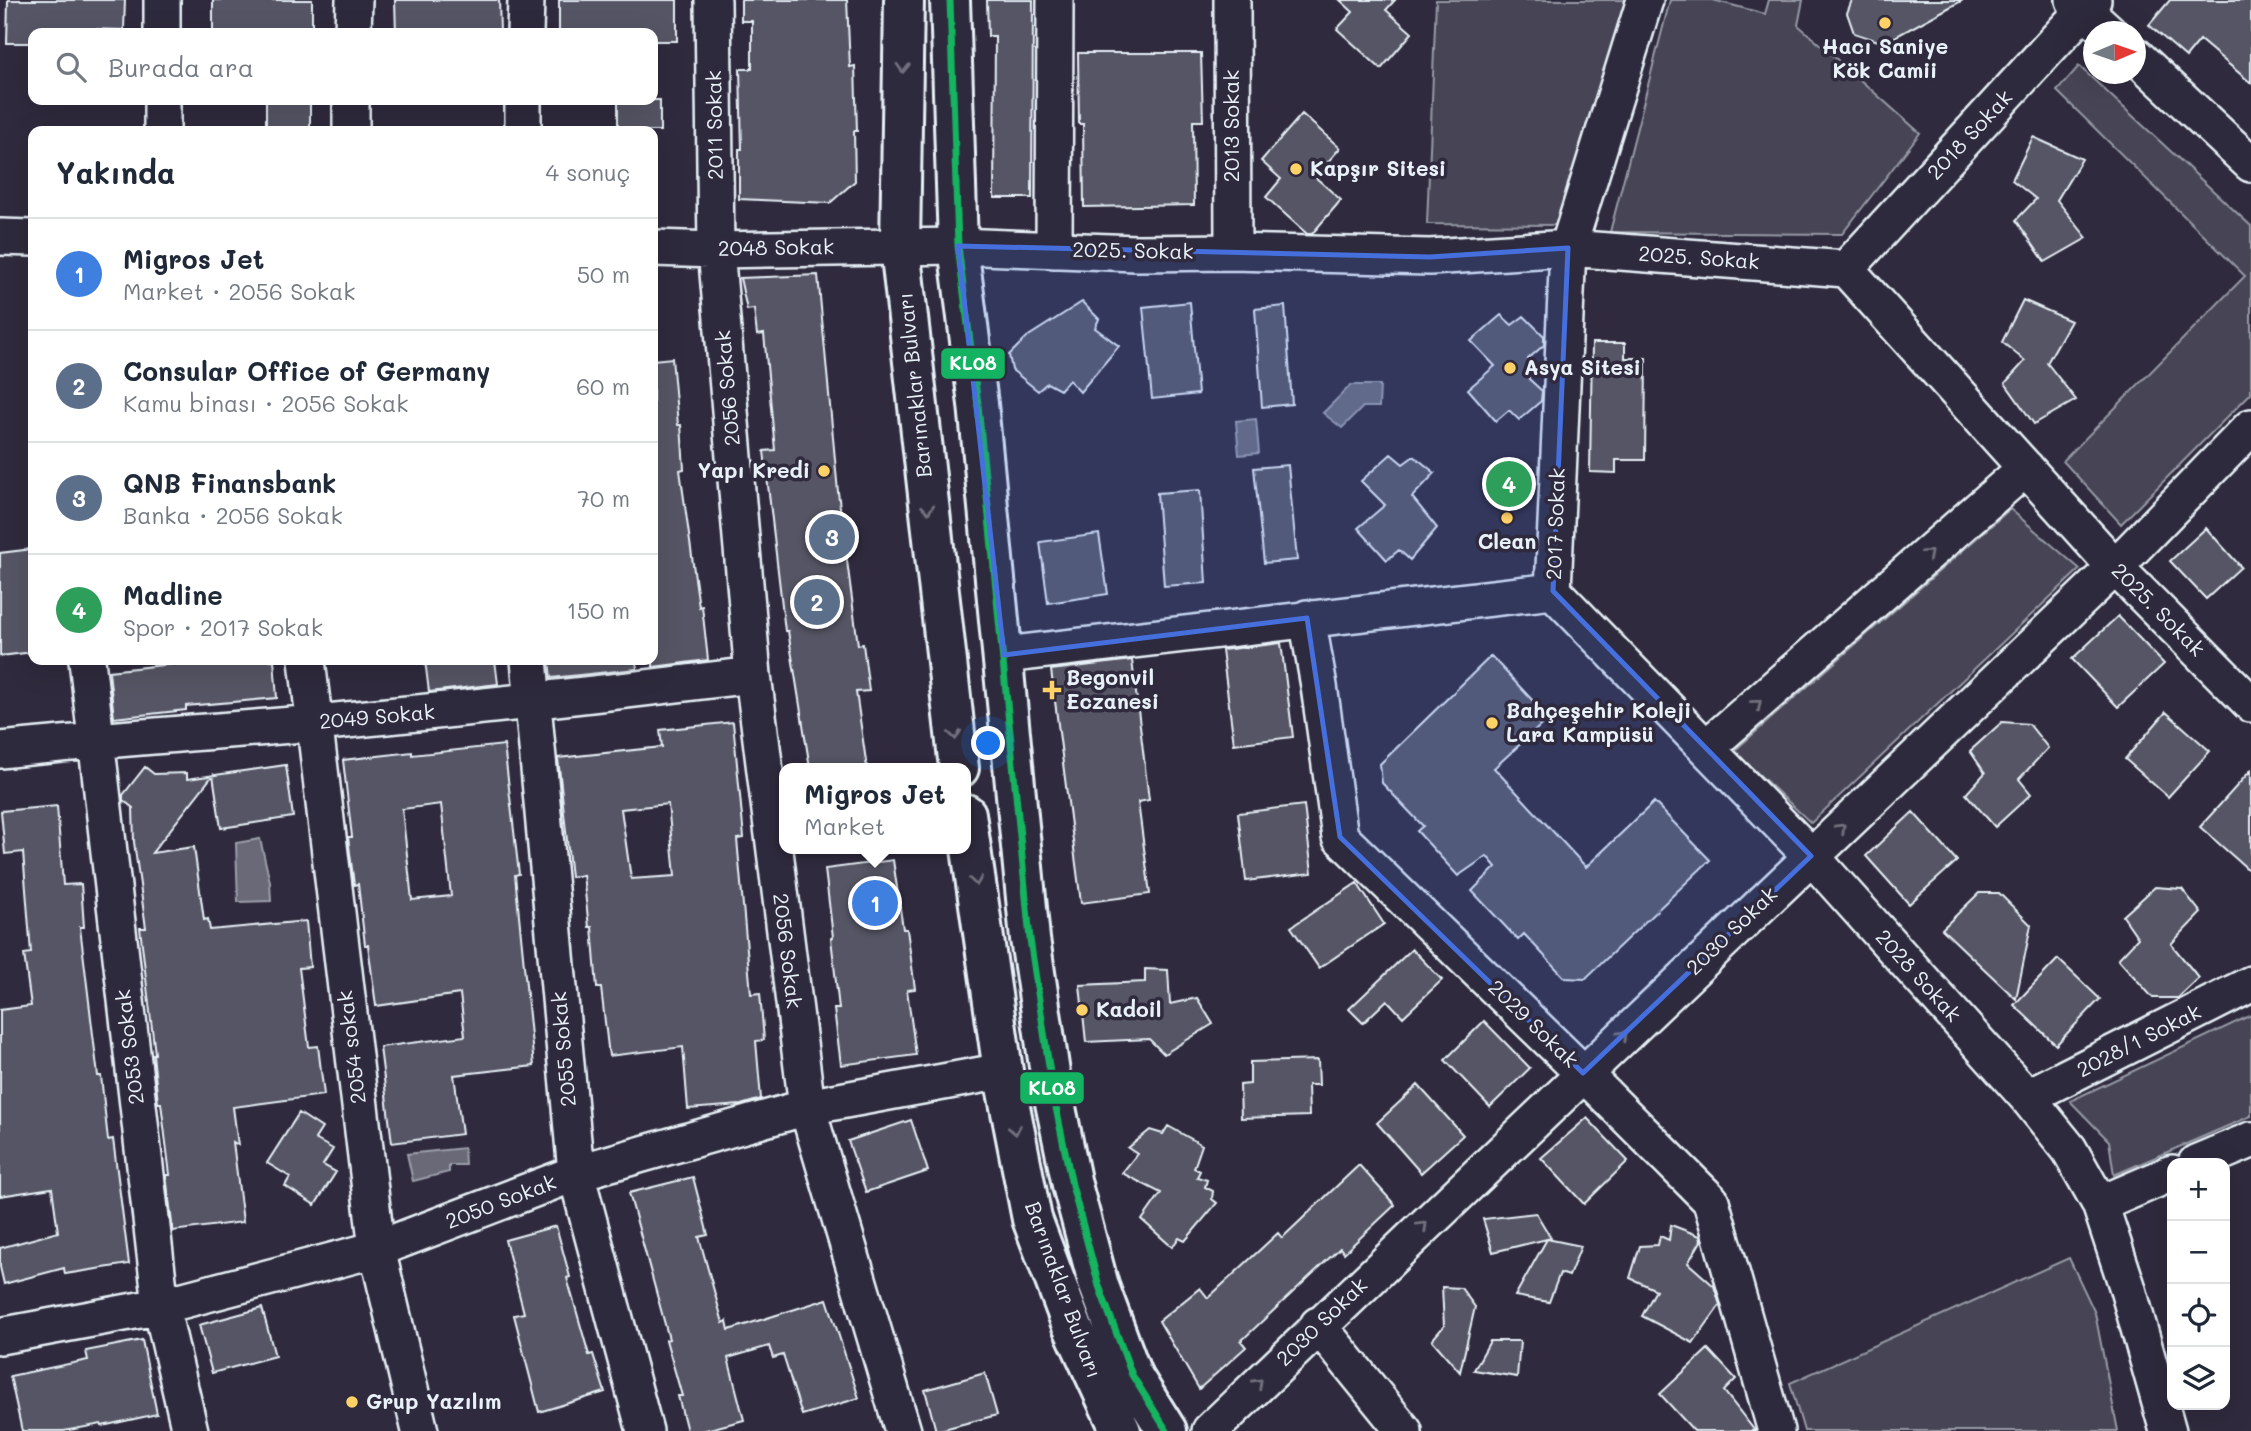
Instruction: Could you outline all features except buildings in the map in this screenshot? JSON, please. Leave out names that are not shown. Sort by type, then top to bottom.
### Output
[{"type":"main road","name":"Barınaklar Bulvarı","points":[[904,0],[900,247],[958,763]]},
{"type":"main road","name":"Barınaklar Bulvarı","points":[[950,0],[958,246],[978,404],[1004,654],[1030,939],[1053,1093],[1072,1185],[1099,1286],[1132,1375],[1167,1431]]},
{"type":"main road","name":"Barınaklar Bulvarı","points":[[971,849],[1003,1071],[1032,1219],[1071,1323],[1116,1427]]},
{"type":"street","points":[[162,0],[162,28]]},
{"type":"street","points":[[353,28],[354,0]]},
{"type":"street","points":[[525,28],[526,0]]},
{"type":"street","name":"2011 Sokak","points":[[713,0],[716,250]]},
{"type":"street","points":[[1054,250],[1055,0]]},
{"type":"street","name":"2013 Sokak","points":[[1232,0],[1233,252]]},
{"type":"street","name":"2017 Sokak","points":[[1004,654],[1553,591],[1568,248],[1645,0]]},
{"type":"street","name":"2018 Sokak","points":[[1846,269],[2091,10]]},
{"type":"street","points":[[2146,65],[2251,164]]},
{"type":"street","points":[[162,105],[162,126]]},
{"type":"street","points":[[351,105],[351,126]]},
{"type":"street","points":[[523,105],[523,126]]},
{"type":"street","points":[[0,237],[28,238]]},
{"type":"street","name":"2048 Sokak","points":[[658,248],[716,250],[900,247]]},
{"type":"street","name":"2025. Sokak","points":[[900,247],[1430,257],[1568,248],[1846,269],[2115,567],[2251,704]]},
{"type":"street","name":"2056 Sokak","points":[[716,250],[753,675],[807,1107],[903,1431]]},
{"type":"street","name":"2030 Sokak","points":[[1210,1431],[2115,567],[2251,427]]},
{"type":"street","points":[[1706,748],[2026,468]]},
{"type":"street","name":"2028 Sokak","points":[[1553,591],[1811,856],[2027,1097],[2069,1149],[2100,1204],[2127,1286],[2168,1431]]},
{"type":"street","name":"2029 Sokak","points":[[1307,618],[1320,686],[1340,837],[1583,1073],[1710,1201],[1776,1431]]},
{"type":"street","name":"2053 Sokak","points":[[88,665],[161,1306],[190,1431]]},
{"type":"street","name":"2054 sokak","points":[[307,665],[377,1249],[420,1431]]},
{"type":"street","name":"2055 Sokak","points":[[529,665],[576,1173],[645,1431]]},
{"type":"street","name":"2049 Sokak","points":[[0,750],[533,702],[753,675]]},
{"type":"street","name":"2028/1 Sokak","points":[[2027,1097],[2251,984]]},
{"type":"street","name":"2050 Sokak","points":[[0,1336],[161,1306],[377,1249],[576,1173],[807,1107],[1003,1071]]},
{"type":"street","points":[[2208,1158],[2251,1140]]},
{"type":"street","points":[[2100,1204],[2167,1175]]},
{"type":"street","points":[[1318,1325],[1404,1431]]},
{"type":"highlighted area","points":[[958,246],[1430,257],[1568,248],[1553,591],[1811,856],[1583,1073],[1340,837],[1307,618],[1004,655]]},
{"type":"shaded area","points":[[1436,0],[1629,0],[1562,225],[1427,224]]},
{"type":"shaded area","points":[[1670,0],[1713,0],[1765,14],[1769,0],[1803,0],[1798,25],[1920,133],[1842,234],[1610,232]]},
{"type":"shaded area","points":[[2079,66],[2083,70],[2083,84],[2098,84],[2251,226],[2251,393],[2121,524],[2063,461],[2245,276],[2057,91]]},
{"type":"shaded area","points":[[2010,509],[2080,569],[1811,823],[1734,751]]},
{"type":"shaded area","points":[[2251,1015],[2251,1116],[2114,1175],[2109,1141],[2070,1101]]},
{"type":"shaded area","points":[[2069,1258],[2095,1313],[2118,1431],[1804,1431],[1790,1383]]},
{"type":"water","points":[[1351,385],[1380,385],[1379,407],[1363,407],[1342,428],[1323,413]]},
{"type":"water","points":[[1256,419],[1259,453],[1239,455],[1236,421]]},
{"type":"water","points":[[260,839],[270,882],[271,901],[238,902],[236,843]]},
{"type":"water","points":[[464,1148],[465,1165],[449,1165],[449,1172],[413,1181],[407,1154]]},
{"type":"transit line","name":"KL08","points":[[950,0],[958,246],[978,404],[1030,939],[1053,1093],[1072,1185],[1099,1286],[1132,1375],[1167,1431]]},
{"type":"place","name":"Hacı Saniye Kök Camii","points":[[1885,23]]},
{"type":"place","name":"Kapşır Sitesi","points":[[1296,169]]},
{"type":"place","name":"Asya Sitesi","points":[[1510,368]]},
{"type":"place","name":"Yapı Kredi","points":[[824,471]]},
{"type":"place","name":"Madline","points":[[1509,484]]},
{"type":"place","name":"Clean","points":[[1507,518]]},
{"type":"place","name":"QNB Finansbank","points":[[832,537]]},
{"type":"place","name":"Consular Office of Germany","points":[[817,602]]},
{"type":"place","name":"Begonvil Eczanesi","points":[[1052,690]]},
{"type":"place","name":"Bahçeşehir Koleji Lara Kampüsü","points":[[1492,723]]},
{"type":"place","name":"Migros Jet","points":[[875,903]]},
{"type":"place","name":"Kadoil","points":[[1082,1010]]},
{"type":"place","name":"Grup Yazılım","points":[[352,1402]]}]
